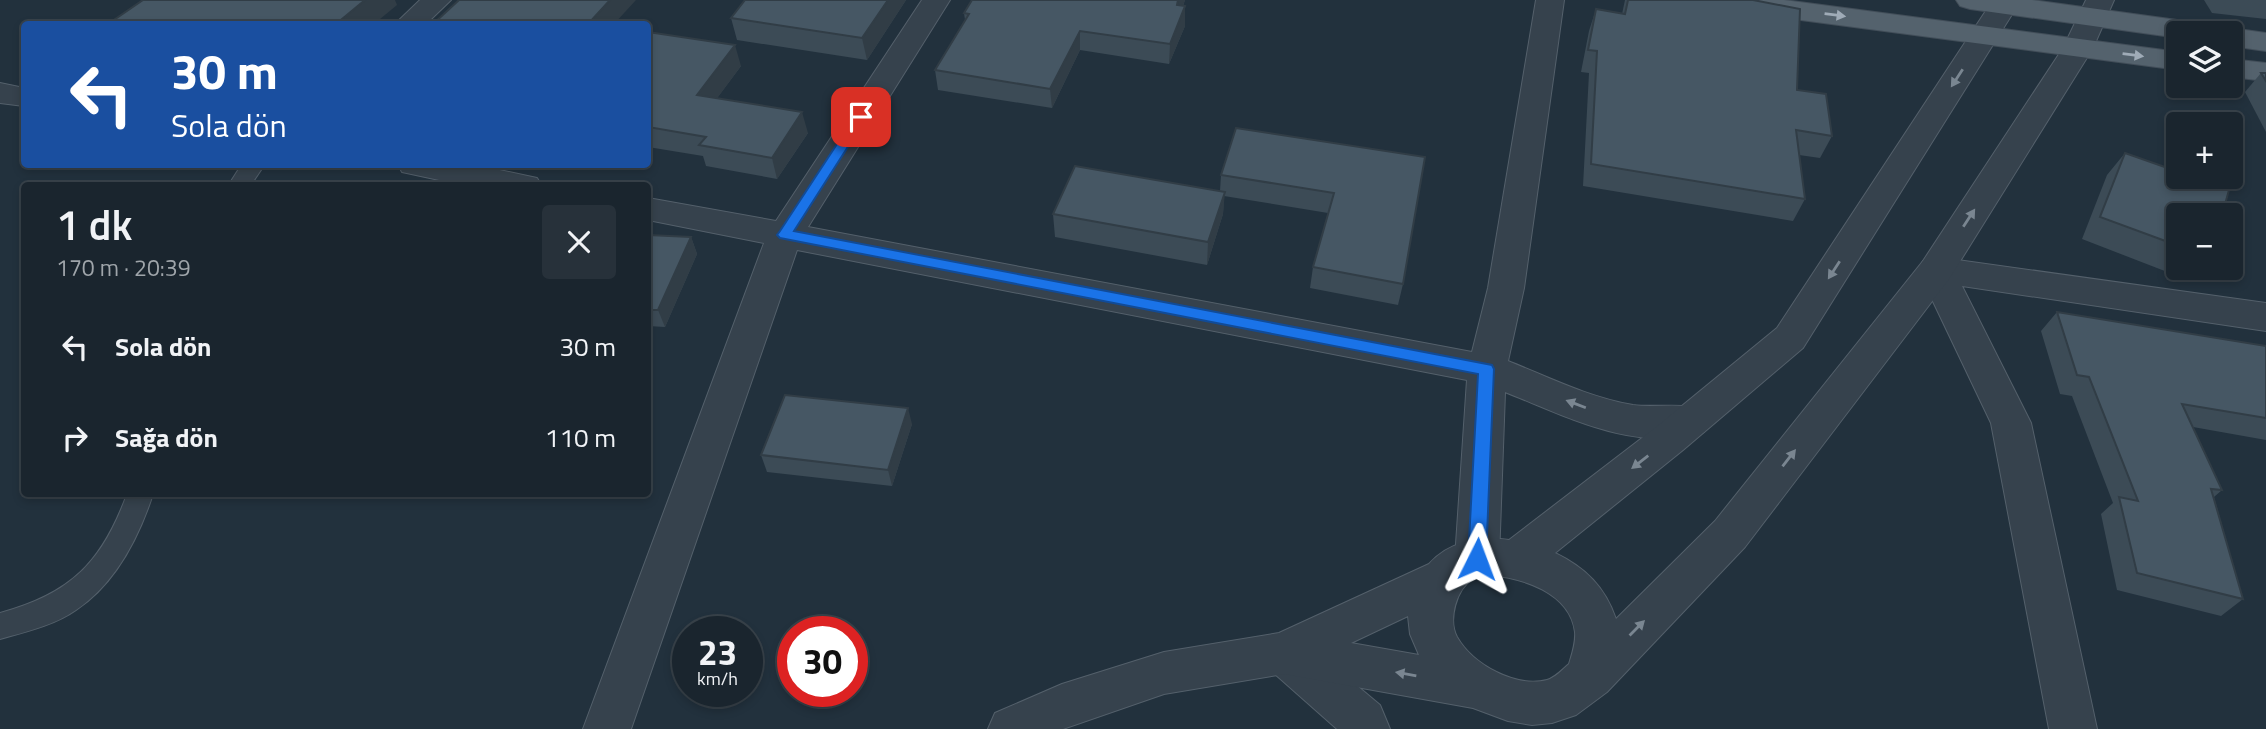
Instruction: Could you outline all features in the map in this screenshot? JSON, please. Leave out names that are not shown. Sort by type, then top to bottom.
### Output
[{"type":"main road","points":[[1718,0],[1992,10],[2166,29]]},
{"type":"main road","points":[[2091,22],[2166,55]]},
{"type":"main road","points":[[2243,39],[2266,42]]},
{"type":"main road","points":[[2243,69],[2266,72]]},
{"type":"street","points":[[413,21],[437,0]]},
{"type":"street","points":[[607,729],[785,235],[936,0]]},
{"type":"street","points":[[1479,565],[1486,369],[1506,288],[1550,0]]},
{"type":"street","points":[[1473,685],[1449,664],[1434,636],[1430,608],[1479,565],[1690,421],[1790,338],[1992,10]]},
{"type":"street","points":[[1284,653],[1473,685],[1510,701],[1517,716],[1541,703],[1559,699],[1590,677],[1730,534],[1936,270],[2091,22]]},
{"type":"street","points":[[0,93],[21,96]]},
{"type":"street","points":[[434,168],[505,182]]},
{"type":"street","points":[[651,210],[1486,369],[1600,413],[1635,421],[1690,421]]},
{"type":"street","points":[[1936,270],[2266,317]]},
{"type":"street","points":[[1936,270],[2011,423],[2073,729]]},
{"type":"street","points":[[1012,729],[1062,706],[1164,673],[1284,653],[1479,565],[1546,567],[1563,578],[1582,597],[1598,630],[1590,677]]},
{"type":"street","points":[[1284,653],[1363,721],[1366,729]]},
{"type":"lane","points":[[241,182],[251,168]]},
{"type":"lane","points":[[0,626],[66,601],[107,562],[135,510],[139,497]]},
{"type":"building","points":[[143,0],[365,0],[340,21],[112,21]]},
{"type":"building","points":[[459,0],[610,0],[591,21],[436,21]]},
{"type":"building","points":[[745,0],[888,0],[862,38],[731,18]]},
{"type":"building","points":[[972,0],[1178,0],[1177,5],[1185,6],[1170,44],[1080,31],[1050,89],[935,70],[969,14],[964,13]]},
{"type":"building","points":[[1628,0],[1753,0],[1800,9],[1797,90],[1826,94],[1832,136],[1796,130],[1805,199],[1591,164],[1597,51],[1588,50],[1596,9],[1625,14]]},
{"type":"building","points":[[651,32],[735,45],[697,95],[802,112],[772,158],[699,145],[706,137],[651,128]]},
{"type":"building","points":[[1236,128],[1425,157],[1403,284],[1313,267],[1334,193],[1221,175]]},
{"type":"building","points":[[2125,153],[2166,167],[2166,189],[2229,190],[2225,203],[2166,203],[2166,241],[2100,217]]},
{"type":"building","points":[[1075,166],[1225,192],[1208,242],[1053,214]]},
{"type":"building","points":[[651,235],[691,237],[658,310],[651,310]]},
{"type":"building","points":[[2057,312],[2266,346],[2266,418],[2182,404],[2222,490],[2211,489],[2243,599],[2137,573],[2119,497],[2138,501],[2089,377],[2077,375]]},
{"type":"building","points":[[785,395],[908,408],[888,470],[761,455]]},
{"type":"route","points":[[861,117],[785,235],[1486,369],[1477,559]]}]
